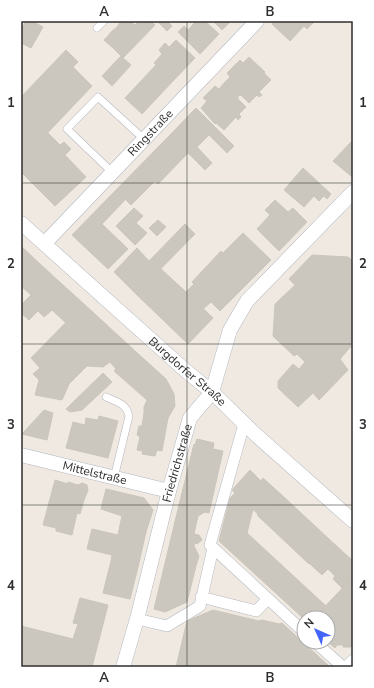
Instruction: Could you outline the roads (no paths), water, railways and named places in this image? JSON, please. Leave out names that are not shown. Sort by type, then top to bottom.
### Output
[{"type":"street","name":"Ringstraße","points":[[44,244],[145,140],[257,21]]},
{"type":"street","name":"Friedrichstraße","points":[[122,667],[137,619],[169,491],[190,418],[212,392],[230,330],[247,301],[353,192]]},
{"type":"street","name":"Burgdorfer Straße","points":[[21,223],[180,366],[212,392],[244,424],[353,521]]},
{"type":"street","points":[[244,424],[210,545],[296,625]]},
{"type":"street","name":"Mittelstraße","points":[[21,455],[169,491]]},
{"type":"street","points":[[137,619],[167,626],[200,606],[213,548]]},
{"type":"street","points":[[201,597],[256,611],[268,599]]},
{"type":"street","points":[[324,650],[343,667]]},
{"type":"street","points":[[346,667],[353,660]]},
{"type":"lane","points":[[98,28],[104,21]]},
{"type":"lane","points":[[113,173],[67,129],[98,97],[145,140]]},
{"type":"lane","points":[[106,397],[124,405],[128,409],[129,416],[114,478]]}]
